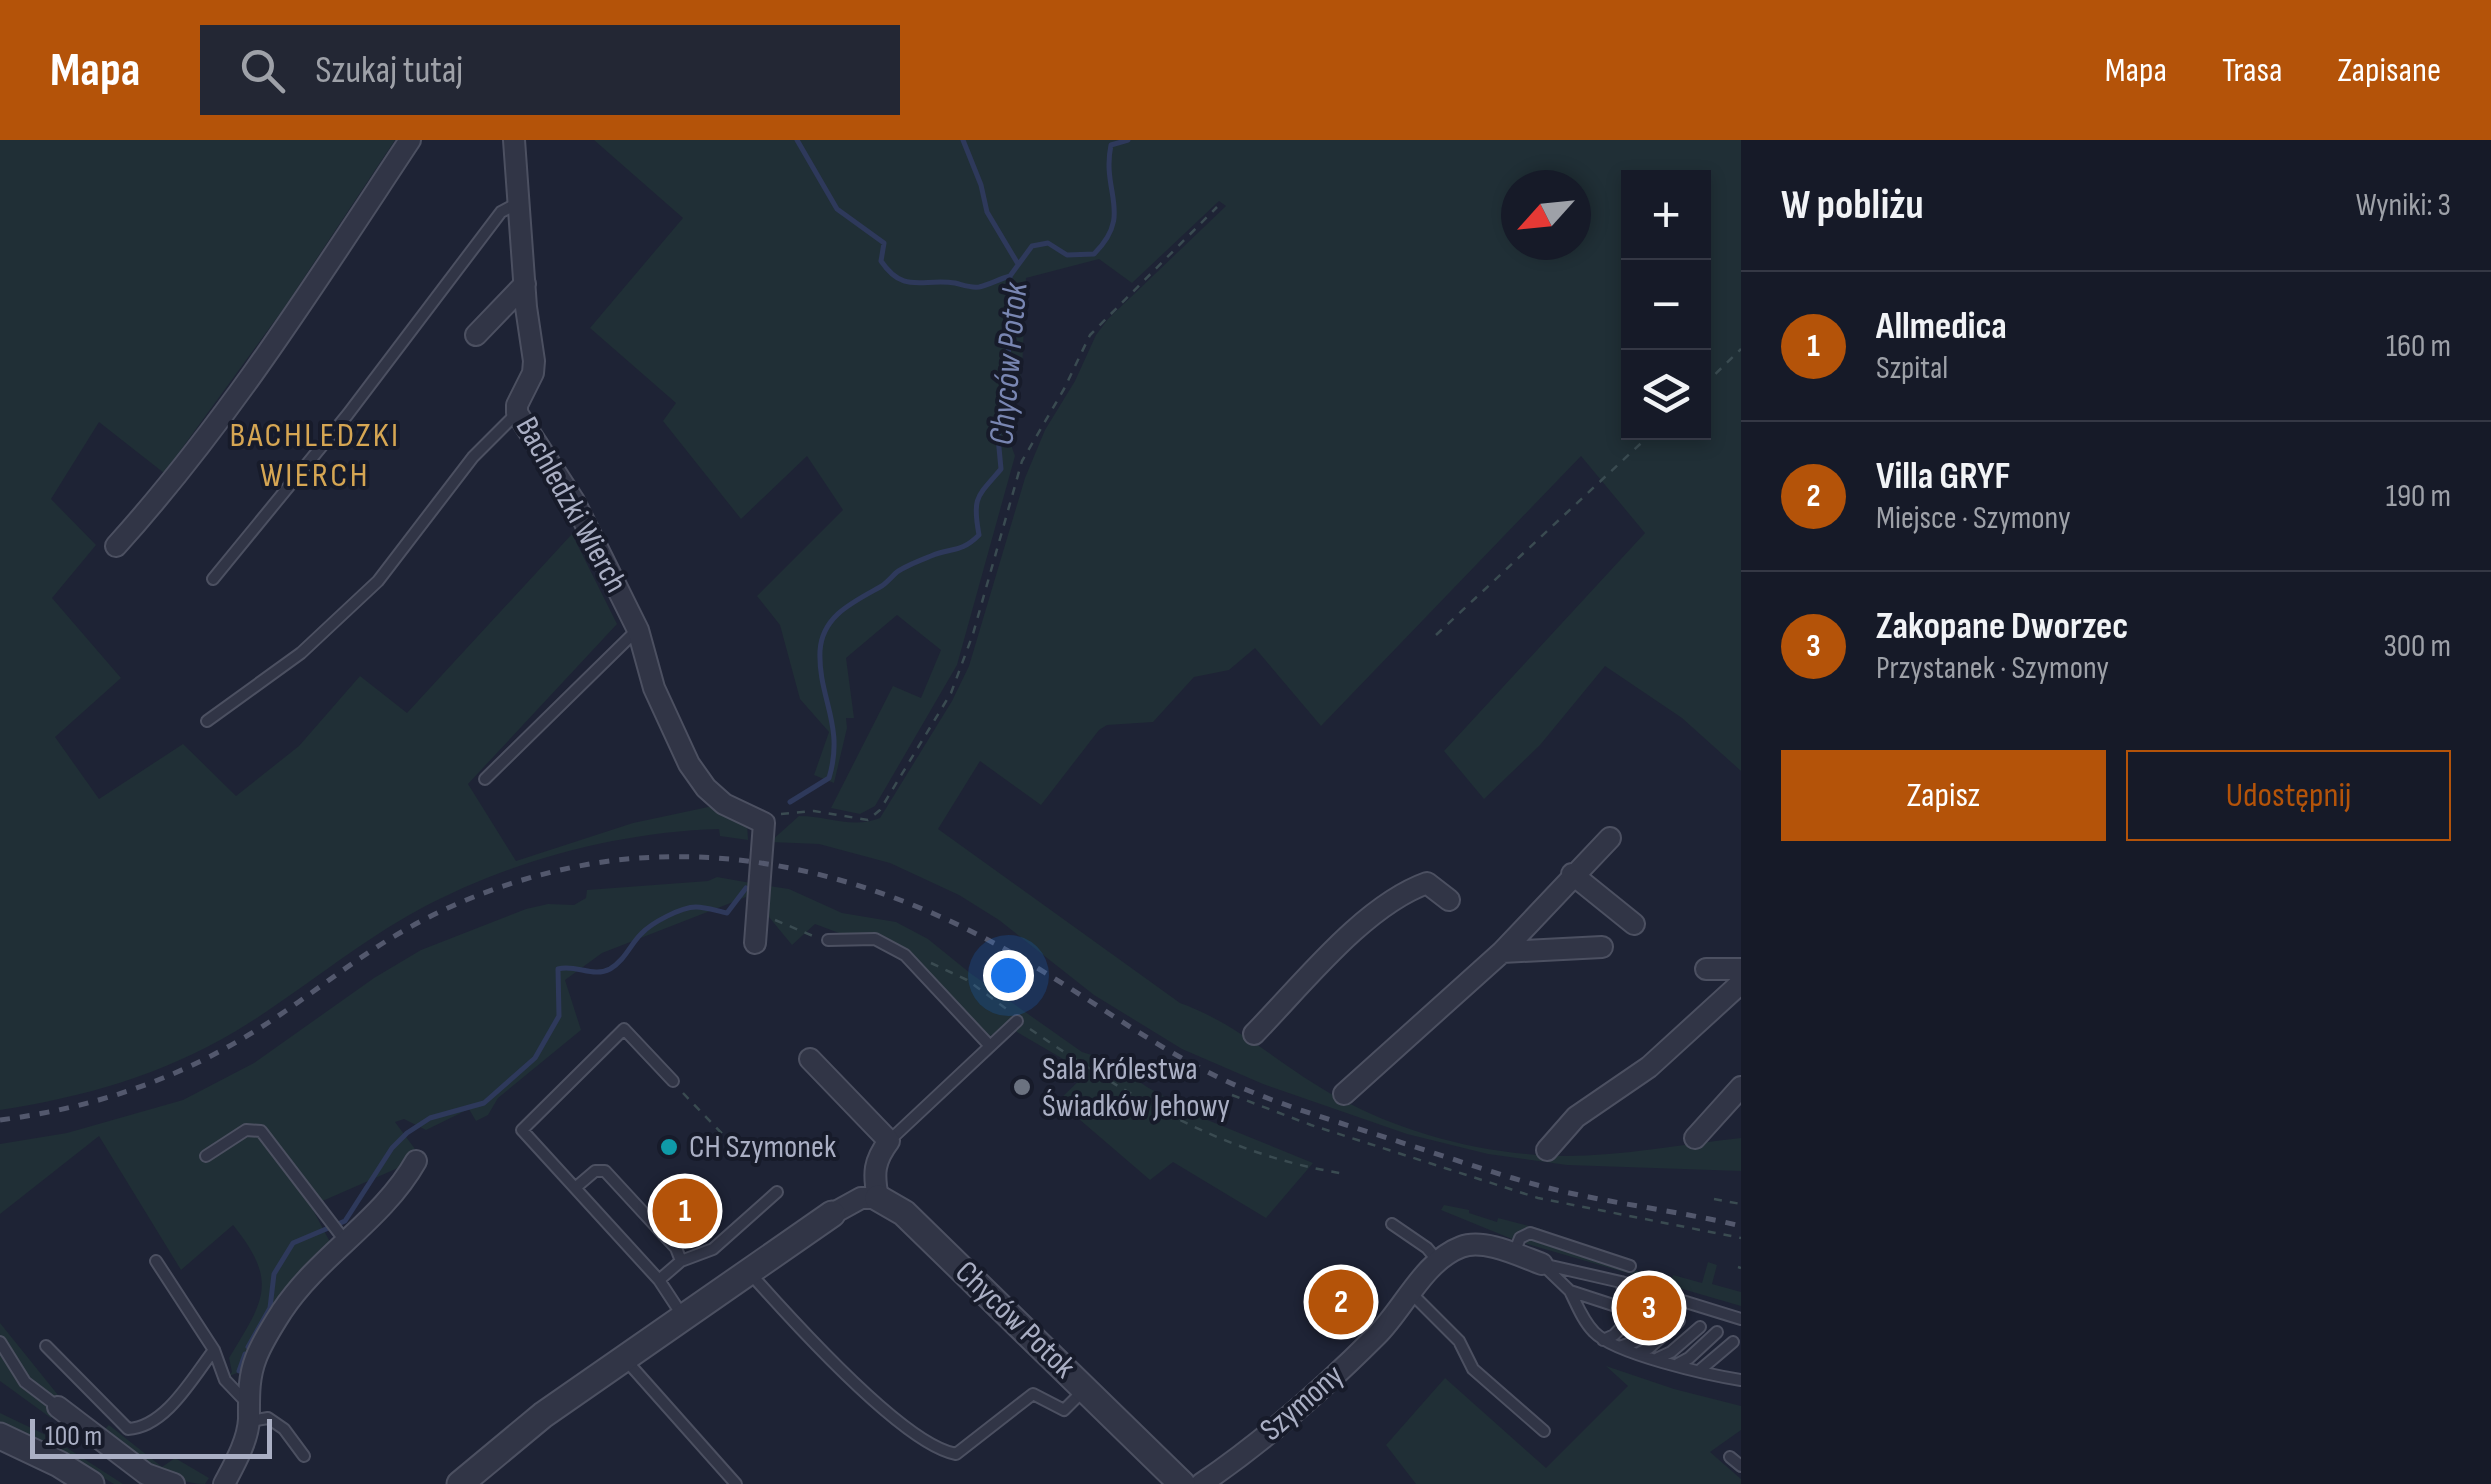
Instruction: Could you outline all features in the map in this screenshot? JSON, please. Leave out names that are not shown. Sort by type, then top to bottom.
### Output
[{"type":"street","points":[[116,546],[170,486],[299,308],[410,140]]},
{"type":"street","name":"Bachledzki Wierch","points":[[514,140],[533,373],[517,413],[574,501],[638,630],[654,688],[689,764],[706,788],[724,804],[764,823]]},
{"type":"street","points":[[476,335],[525,284]]},
{"type":"street","points":[[755,943],[764,823]]},
{"type":"street","points":[[1344,1094],[1502,952],[1610,838]]},
{"type":"street","points":[[1572,874],[1634,924]]},
{"type":"street","points":[[1254,1034],[1350,936],[1395,898],[1427,883],[1449,900]]},
{"type":"street","points":[[1502,952],[1602,947]]},
{"type":"street","points":[[1706,969],[1741,970]]},
{"type":"street","points":[[1548,1150],[1576,1117],[1649,1066],[1741,983]]},
{"type":"street","points":[[460,1484],[543,1415],[682,1316],[832,1214],[861,1198],[878,1198],[873,1174],[877,1157],[889,1141],[810,1059]]},
{"type":"street","points":[[1695,1138],[1741,1087]]},
{"type":"street","points":[[224,1484],[239,1454],[255,1359],[284,1308],[344,1238],[367,1225],[416,1162]]},
{"type":"street","name":"Chyców Potok","points":[[878,1198],[904,1213],[1182,1484]]},
{"type":"street","points":[[1438,1261],[1471,1244],[1542,1264]]},
{"type":"street","name":"Szymony","points":[[1201,1484],[1248,1450],[1360,1352],[1438,1261]]},
{"type":"street","points":[[58,1407],[146,1474],[174,1484]]},
{"type":"street","points":[[0,1436],[91,1484]]},
{"type":"lane","points":[[213,579],[348,414],[501,212],[519,203]]},
{"type":"lane","points":[[206,720],[302,653],[378,581],[472,457],[517,413]]},
{"type":"lane","points":[[484,779],[638,630]]},
{"type":"lane","points":[[828,940],[875,939],[910,960],[990,1046]]},
{"type":"lane","points":[[889,1141],[1017,1021]]},
{"type":"lane","points":[[675,1084],[624,1029],[522,1130],[660,1280],[682,1316]]},
{"type":"lane","points":[[206,1156],[246,1130],[262,1131],[344,1238]]},
{"type":"lane","points":[[575,1188],[595,1172],[605,1171],[676,1248],[681,1261]]},
{"type":"lane","points":[[660,1280],[681,1261],[713,1250],[777,1192]]},
{"type":"lane","points":[[1392,1224],[1438,1261]]},
{"type":"lane","points":[[1513,1254],[1520,1238],[1530,1232],[1630,1266]]},
{"type":"lane","points":[[156,1261],[214,1350],[224,1380],[248,1412],[268,1418],[284,1429],[304,1456]]},
{"type":"lane","points":[[1542,1264],[1621,1282],[1741,1319]]},
{"type":"lane","points":[[1542,1264],[1570,1291],[1592,1330],[1603,1340],[1741,1380]]},
{"type":"lane","points":[[750,1272],[896,1422],[942,1452],[956,1454],[1032,1394],[1064,1410],[1086,1389]]},
{"type":"lane","points":[[1570,1291],[1616,1305],[1624,1293],[1621,1282]]},
{"type":"lane","points":[[1412,1294],[1458,1342],[1472,1369],[1544,1431]]},
{"type":"lane","points":[[1603,1340],[1614,1335],[1640,1309]]},
{"type":"lane","points":[[1618,1347],[1634,1342],[1659,1315]]},
{"type":"lane","points":[[1638,1353],[1650,1348],[1678,1321]]},
{"type":"lane","points":[[1657,1358],[1671,1352],[1700,1327]]},
{"type":"lane","points":[[1677,1364],[1717,1332]]},
{"type":"lane","points":[[0,1342],[25,1382],[58,1407]]},
{"type":"lane","points":[[1699,1370],[1710,1365],[1733,1342]]},
{"type":"lane","points":[[46,1346],[128,1429],[166,1410],[214,1350]]},
{"type":"lane","points":[[624,1358],[736,1484]]},
{"type":"lane","points":[[1730,1457],[1741,1466]]},
{"type":"path","points":[[764,823],[786,812],[814,811],[868,820],[880,810],[922,745],[964,664],[1022,462],[1082,350],[1101,322],[1218,207]]},
{"type":"path","points":[[1711,378],[1741,350]]},
{"type":"path","points":[[1436,635],[1644,440]]},
{"type":"path","points":[[758,916],[828,940]]},
{"type":"path","points":[[910,960],[926,960],[968,980],[990,994],[1017,1021],[1122,1090],[1187,1126],[1255,1154],[1346,1174]]},
{"type":"path","points":[[675,1084],[734,1146],[730,1150]]},
{"type":"path","points":[[1232,1095],[1311,1126],[1538,1198],[1741,1238]]},
{"type":"path","points":[[686,1106],[690,1101]]},
{"type":"path","points":[[754,1148],[759,1142]]},
{"type":"path","points":[[1714,1199],[1741,1204]]},
{"type":"shaded area","points":[[0,140],[395,140],[284,308],[164,473],[99,422],[51,499],[96,545],[52,598],[121,678],[55,737],[99,799],[183,744],[236,796],[299,746],[360,676],[407,713],[572,534],[617,624],[468,784],[516,861],[633,823],[713,806],[747,823],[748,840],[720,836],[719,829],[681,831],[603,843],[527,863],[420,909],[236,1031],[180,1060],[92,1091],[0,1110]]},
{"type":"shaded area","points":[[594,140],[1741,140],[1741,771],[1682,718],[1605,666],[1540,745],[1484,799],[1444,751],[1645,533],[1581,456],[1321,726],[1255,648],[1229,670],[1194,677],[1153,722],[1107,725],[1099,730],[1041,805],[980,761],[938,829],[1180,1003],[1222,1022],[1337,1097],[1391,1122],[1477,1147],[1536,1155],[1609,1154],[1741,1138],[1741,1171],[1567,1165],[1488,1154],[1407,1134],[1263,1084],[1182,1049],[1094,995],[999,920],[959,895],[890,863],[819,844],[770,842],[799,816],[850,822],[880,818],[952,701],[969,666],[1025,478],[1045,430],[1075,381],[1096,335],[1226,206],[1219,201],[1132,283],[1099,259],[1026,278],[1022,371],[1004,425],[1015,456],[957,665],[875,806],[860,814],[831,808],[893,686],[921,698],[941,650],[897,615],[846,658],[854,718],[846,718],[834,783],[814,775],[829,732],[800,699],[780,625],[757,596],[843,510],[807,456],[741,519],[663,421],[676,403],[590,328],[683,218]]},
{"type":"shaded area","points":[[717,877],[751,883],[746,897],[602,953],[565,980],[581,1030],[498,1098],[488,1115],[476,1121],[469,1109],[426,1130],[404,1119],[395,1122],[415,1149],[398,1168],[311,1206],[330,1242],[276,1305],[245,1370],[229,1376],[229,1358],[251,1321],[261,1291],[257,1262],[247,1245],[233,1225],[181,1270],[99,1136],[0,1214],[0,1144],[67,1133],[183,1100],[254,1063],[374,978],[421,950],[526,909],[548,904],[574,905],[586,898],[587,890],[708,881]]},
{"type":"shaded area","points":[[762,885],[789,889],[842,913],[896,922],[928,939],[1082,1052],[1108,1060],[1205,1119],[1313,1163],[1266,1218],[1173,1162],[1150,1180],[1058,1101],[1087,1073],[1005,1025],[989,1037],[906,950],[877,935],[839,933],[815,924],[792,945],[760,906]]},
{"type":"shaded area","points":[[1444,1205],[1497,1222],[1498,1218],[1541,1229],[1557,1237],[1527,1229],[1512,1239],[1441,1210]]},
{"type":"shaded area","points":[[1528,1238],[1671,1281],[1673,1275],[1702,1283],[1708,1262],[1717,1265],[1712,1284],[1741,1292],[1741,1306],[1524,1243]]},
{"type":"shaded area","points":[[0,1323],[62,1400],[51,1418],[0,1381]]},
{"type":"shaded area","points":[[1606,1366],[1741,1406],[1741,1430],[1710,1452],[1741,1479],[1741,1484],[1416,1484],[1386,1445],[1445,1378],[1546,1468],[1628,1386]]},
{"type":"shaded area","points":[[0,1413],[50,1437],[123,1484],[114,1484],[58,1451],[0,1424]]},
{"type":"shaded area","points":[[109,1425],[162,1467],[175,1458],[209,1478],[205,1484],[191,1483],[164,1473],[103,1431]]},
{"type":"waterway","points":[[797,140],[837,209],[884,243],[881,261],[898,278],[914,283],[976,287],[1010,276]]},
{"type":"waterway","points":[[963,140],[987,212],[1018,264]]},
{"type":"waterway","name":"Chyców Potok","points":[[790,802],[829,778],[833,759],[833,727],[820,668],[826,628],[850,605],[900,570],[938,553],[961,548],[979,535],[978,498],[1001,469],[998,437],[1009,346],[1010,276],[1032,246],[1048,243],[1067,255],[1094,254],[1106,240],[1114,215],[1111,145],[1128,140]]},
{"type":"waterway","name":"Chyców Potok","points":[[248,1347],[270,1308],[274,1274],[293,1243],[345,1221],[392,1148],[407,1133],[430,1118],[484,1103],[535,1058],[559,1016],[558,969],[610,969],[641,934],[659,921],[696,907],[727,913],[746,888]]},
{"type":"waterway","name":"Chyców Potok","points":[[239,1371],[245,1354]]},
{"type":"railway","points":[[0,1120],[94,1101],[183,1070],[258,1029],[404,930],[481,894],[535,876],[590,864],[649,857],[708,857],[824,876],[935,914],[1039,969],[1189,1062],[1284,1104],[1546,1187],[1741,1226]]},
{"type":"place","name":"Sala Królestwa Świadków Jehowy","points":[[1022,1087]]},
{"type":"place","name":"CH Szymonek","points":[[669,1147]]},
{"type":"place","name":"Allmedica","points":[[685,1211]]},
{"type":"place","name":"Villa GRYF","points":[[1341,1302]]},
{"type":"place","name":"Zakopane Dworzec","points":[[1649,1308]]},
{"type":"district","name":"BACHLEDZKI WIERCH","points":[[315,455]]}]
